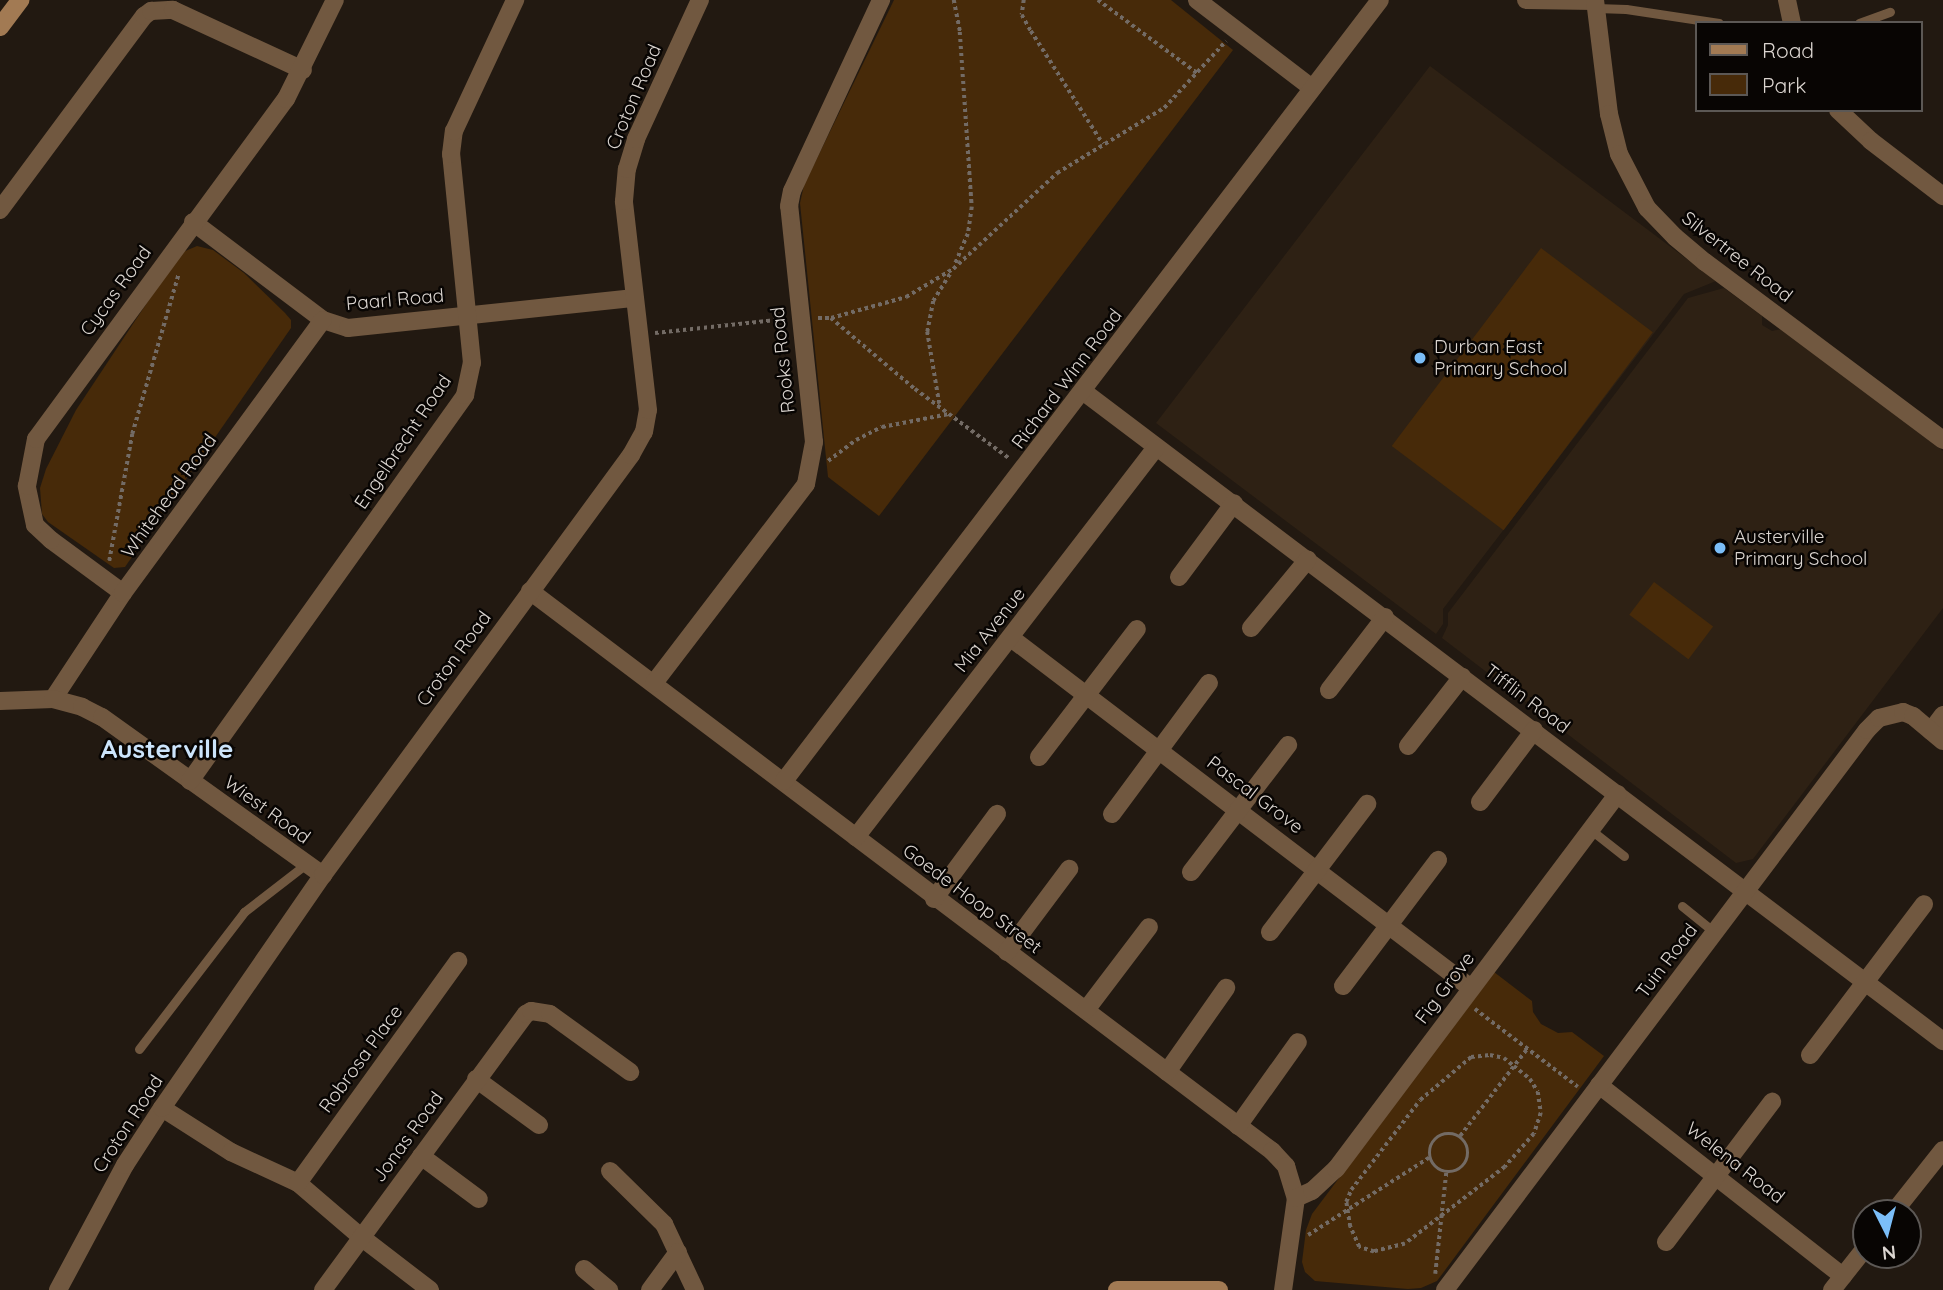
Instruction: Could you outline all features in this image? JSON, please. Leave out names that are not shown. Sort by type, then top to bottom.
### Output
[{"type":"street","points":[[0,27],[20,0]]},
{"type":"street","name":"Cycas Road","points":[[123,593],[35,525],[29,505],[29,463],[36,439],[45,423],[286,99],[303,70],[335,0]]},
{"type":"street","name":"Engelbrecht Road","points":[[190,781],[465,395],[472,363],[452,173],[452,142],[458,122],[515,0]]},
{"type":"street","name":"Croton Road","points":[[58,1290],[125,1165],[162,1108],[323,876],[631,455],[644,432],[648,410],[624,201],[627,169],[636,139],[700,0]]},
{"type":"street","name":"Rooks Road","points":[[654,683],[794,502],[808,475],[814,442],[789,222],[792,191],[881,0]]},
{"type":"street","points":[[1197,0],[1312,88]]},
{"type":"street","name":"Richard Winn Road","points":[[784,781],[1024,470],[1380,0]]},
{"type":"street","points":[[1526,0],[1595,3]]},
{"type":"street","points":[[1787,0],[1792,21]]},
{"type":"street","name":"Silvertree Road","points":[[1595,3],[1599,52],[1612,128],[1619,154],[1647,208],[1675,237],[1705,262],[1943,440]]},
{"type":"street","points":[[0,210],[150,11],[173,10],[303,70]]},
{"type":"street","points":[[1840,112],[1871,141],[1940,187]]},
{"type":"street","name":"Paarl Road","points":[[193,222],[323,320],[348,328],[634,298]]},
{"type":"street","name":"Whitehead Road","points":[[53,699],[123,593],[323,320]]},
{"type":"street","name":"Tifflin Road","points":[[1084,391],[1943,1041]]},
{"type":"street","name":"Mia Avenue","points":[[856,837],[1156,448]]},
{"type":"street","points":[[1179,577],[1234,503]]},
{"type":"street","points":[[1251,628],[1308,559]]},
{"type":"street","name":"Goede Hoop Street","points":[[530,591],[784,781],[934,899],[1272,1151],[1286,1166],[1296,1198],[1283,1290]]},
{"type":"street","points":[[1329,690],[1385,617]]},
{"type":"street","points":[[1039,757],[1137,629]]},
{"type":"street","name":"Pascal Grove","points":[[1011,638],[1390,924],[1467,994]]},
{"type":"street","points":[[1408,746],[1462,677]]},
{"type":"street","points":[[1112,814],[1209,683]]},
{"type":"street","name":"Wiest Road","points":[[0,701],[53,699],[82,706],[102,717],[323,876]]},
{"type":"street","name":"Tuin Road","points":[[1440,1288],[1595,1091],[1879,718],[1903,712],[1913,716],[1937,736]]},
{"type":"street","points":[[1937,736],[1943,715]]},
{"type":"street","points":[[1480,802],[1534,730]]},
{"type":"street","points":[[1191,872],[1288,745]]},
{"type":"street","name":"Fig Grove","points":[[1296,1198],[1312,1191],[1336,1169],[1618,793]]},
{"type":"street","points":[[1270,932],[1367,804]]},
{"type":"street","points":[[934,899],[997,814]]},
{"type":"street","points":[[1343,986],[1438,859]]},
{"type":"street","points":[[1007,952],[1069,869]]},
{"type":"street","points":[[1810,1055],[1924,904]]},
{"type":"street","points":[[1086,1010],[1149,927]]},
{"type":"street","name":"Robrosa Place","points":[[298,1182],[458,961]]},
{"type":"street","points":[[1167,1072],[1226,988]]},
{"type":"street","name":"Jonas Road","points":[[323,1290],[517,1022],[531,1011],[550,1014],[629,1072]]},
{"type":"street","points":[[1238,1126],[1298,1042]]},
{"type":"street","points":[[476,1079],[539,1125]]},
{"type":"street","name":"Welena Road","points":[[1595,1091],[1718,1175],[1838,1283]]},
{"type":"street","points":[[1666,1242],[1772,1102]]},
{"type":"street","points":[[162,1108],[230,1152],[298,1182],[361,1237],[430,1290]]},
{"type":"street","points":[[1904,1199],[1943,1150]]},
{"type":"street","points":[[421,1156],[479,1199]]},
{"type":"street","points":[[610,1171],[664,1224],[695,1290]]},
{"type":"street","points":[[650,1290],[678,1252]]},
{"type":"street","points":[[1838,1283],[1852,1265]]},
{"type":"street","points":[[584,1269],[609,1290]]},
{"type":"street","points":[[1117,1290],[1219,1290]]},
{"type":"lane","points":[[1595,3],[1705,21]]},
{"type":"lane","points":[[1865,21],[1890,12]]},
{"type":"lane","points":[[1591,830],[1624,856]]},
{"type":"lane","points":[[139,1049],[244,912],[306,864]]},
{"type":"lane","points":[[1682,906],[1714,932]]},
{"type":"path","points":[[939,406],[928,344],[928,324],[933,301],[953,269],[968,234],[972,207],[960,32],[954,0]]},
{"type":"path","points":[[1024,0],[1022,15],[1102,144]]},
{"type":"path","points":[[1098,0],[1197,73]]},
{"type":"path","points":[[639,334],[779,319],[831,318],[906,297],[953,269],[1057,173],[1164,108],[1236,30]]},
{"type":"path","points":[[105,580],[120,516],[132,434],[178,274]]},
{"type":"path","points":[[831,318],[939,406],[1024,470]]},
{"type":"path","points":[[808,475],[856,440],[882,427],[951,414]]},
{"type":"path","points":[[1467,994],[1527,1049],[1595,1091]]},
{"type":"path","points":[[1460,1137],[1527,1049]]},
{"type":"path","points":[[1490,1055],[1504,1058],[1530,1079],[1542,1104],[1534,1134],[1505,1167],[1405,1244],[1374,1252],[1359,1247],[1353,1239],[1347,1209],[1351,1190],[1411,1111],[1471,1057],[1490,1055]]},
{"type":"path","points":[[1449,1133],[1460,1137],[1467,1147],[1467,1160],[1458,1169],[1446,1172],[1435,1167],[1430,1157],[1431,1145],[1438,1136],[1449,1133]]},
{"type":"path","points":[[1289,1247],[1430,1157]]},
{"type":"path","points":[[1440,1288],[1440,1218],[1446,1172]]},
{"type":"shaded area","name":"Durban East Primary School","points":[[1430,66],[1716,281],[1684,294],[1443,609],[1443,624],[1436,634],[1156,423]]},
{"type":"shaded area","name":"Austerville Primary School","points":[[1724,288],[1762,316],[1762,325],[1772,331],[1781,329],[1943,451],[1943,608],[1753,859],[1736,863],[1442,638],[1448,625],[1448,613],[1688,298]]},
{"type":"green space","points":[[894,0],[1171,0],[1233,50],[879,516],[828,477],[800,203],[804,185]]},
{"type":"green space","points":[[197,246],[213,250],[244,273],[291,320],[291,328],[125,567],[114,568],[48,522],[42,514],[40,488],[46,469],[76,410],[170,268],[183,252]]},
{"type":"green space","points":[[1541,248],[1653,332],[1504,530],[1392,446]]},
{"type":"green space","points":[[1654,582],[1713,627],[1688,659],[1629,615]]},
{"type":"green space","points":[[1494,972],[1532,1001],[1533,1012],[1541,1024],[1558,1033],[1572,1032],[1604,1056],[1437,1281],[1421,1288],[1408,1289],[1315,1281],[1305,1272],[1302,1262],[1306,1230],[1312,1214]]},
{"type":"place","name":"Durban East Primary School","points":[[1420,358]]},
{"type":"place","name":"Austerville Primary School","points":[[1720,548]]},
{"type":"district","name":"Austerville","points":[[167,749]]}]
